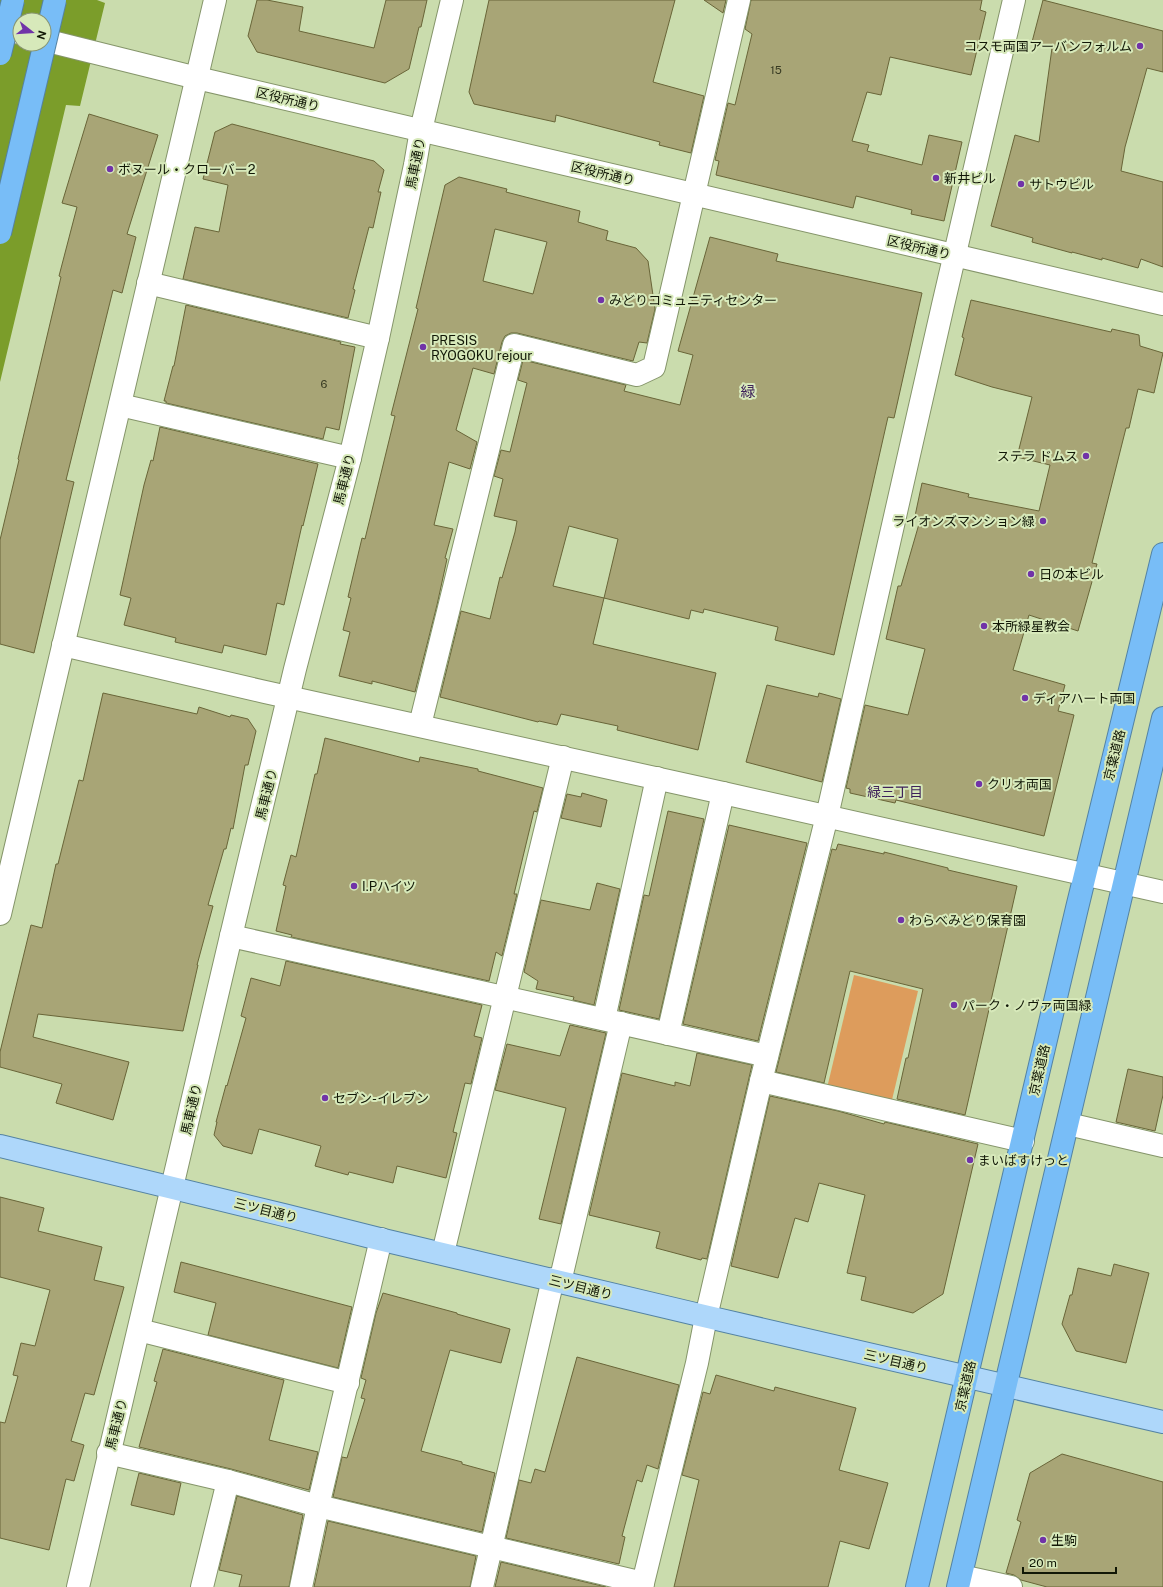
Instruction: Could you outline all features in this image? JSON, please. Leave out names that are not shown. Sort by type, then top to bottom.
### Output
[{"type":"highway","points":[[0,54],[13,0]]},
{"type":"highway","points":[[0,233],[55,0]]},
{"type":"highway","name":"京葉道路","points":[[917,1587],[968,1377],[1085,875],[1163,554]]},
{"type":"highway","points":[[960,1581],[1163,718]]},
{"type":"main road","name":"三ツ目通り","points":[[0,1146],[706,1317],[1163,1422]]},
{"type":"street","points":[[0,914],[215,0]]},
{"type":"street","name":"馬車通り","points":[[78,1587],[108,1453],[140,1330],[231,936],[289,696],[350,458],[378,338],[421,130],[452,0]]},
{"type":"street","points":[[420,725],[514,345],[637,375],[654,367],[739,0]]},
{"type":"street","points":[[108,1453],[228,1481],[318,1506],[643,1585],[697,1362],[706,1317],[761,1081],[827,816],[1014,0]]},
{"type":"street","points":[[0,28],[12,31]]},
{"type":"street","name":"区役所通り","points":[[52,42],[197,78],[1163,304]]},
{"type":"street","points":[[148,283],[378,338]]},
{"type":"street","points":[[120,405],[350,458]]},
{"type":"street","points":[[63,645],[265,692],[420,725],[1163,892]]},
{"type":"street","points":[[443,1253],[563,757]]},
{"type":"street","points":[[482,1587],[490,1547],[556,1281],[612,1021],[657,778]]},
{"type":"street","points":[[668,1034],[723,793]]},
{"type":"street","points":[[231,936],[767,1056]]},
{"type":"street","points":[[761,1081],[1023,1141]]},
{"type":"street","points":[[1068,1124],[1163,1146]]},
{"type":"street","points":[[301,1587],[318,1506],[381,1239]]},
{"type":"street","points":[[140,1330],[348,1383]]},
{"type":"street","points":[[202,1587],[228,1481]]},
{"type":"street","points":[[960,1581],[1011,1587]]},
{"type":"shaded area","points":[[0,0],[97,0],[105,3],[80,106],[66,105],[0,382]]},
{"type":"shaded area","points":[[854,975],[918,991],[891,1104],[827,1088]]},
{"type":"building","points":[[257,0],[267,0],[303,7],[299,31],[374,48],[386,0],[427,0],[409,69],[385,83],[257,52],[248,36]]},
{"type":"building","points":[[489,0],[675,0],[653,82],[704,96],[691,153],[659,145],[660,142],[556,115],[555,122],[474,104],[469,92]]},
{"type":"building","points":[[704,0],[726,0],[723,13]]},
{"type":"building","points":[[751,0],[982,0],[980,10],[986,12],[971,75],[890,57],[881,95],[867,92],[852,141],[869,145],[867,151],[922,165],[929,135],[962,142],[944,221],[911,214],[912,210],[856,196],[853,208],[716,175],[719,161],[715,160],[728,103],[735,105],[752,34],[745,29]]},
{"type":"building","points":[[1043,0],[1163,31],[1163,72],[1147,68],[1125,147],[1121,171],[1163,182],[1163,267],[1141,259],[1138,268],[1102,258],[1102,260],[1072,253],[1032,242],[1033,238],[991,226],[1015,135],[1039,142],[1052,48],[1032,42]]},
{"type":"building","points":[[89,114],[158,135],[127,234],[136,237],[122,293],[113,290],[66,480],[74,482],[34,653],[0,644],[0,540],[61,277],[59,276],[77,207],[62,203]]},
{"type":"building","points":[[232,124],[374,161],[384,170],[378,192],[381,192],[373,228],[369,227],[353,289],[355,290],[348,318],[183,279],[195,227],[219,232],[228,185],[203,179],[215,132]]},
{"type":"building","points":[[459,177],[507,189],[506,192],[580,211],[578,222],[608,231],[606,240],[636,248],[648,261],[655,309],[647,343],[639,342],[633,361],[517,333],[511,333],[505,336],[502,342],[494,374],[473,368],[456,430],[477,442],[470,469],[449,462],[434,525],[453,529],[445,558],[447,559],[437,605],[415,692],[372,681],[372,684],[339,676],[350,632],[343,630],[351,598],[348,597],[362,538],[365,539],[395,416],[391,415],[418,309],[416,308],[445,185]],"holes":[[[495,229],[547,242],[533,294],[483,281]]]},
{"type":"building","points":[[710,237],[778,254],[776,261],[922,293],[894,418],[888,417],[834,655],[775,640],[778,627],[704,609],[703,613],[691,610],[689,619],[604,598],[593,644],[716,673],[698,750],[617,730],[618,726],[561,714],[557,725],[538,722],[440,697],[461,611],[490,619],[500,577],[502,578],[515,532],[517,521],[494,516],[503,479],[494,476],[501,450],[510,452],[527,383],[518,380],[523,360],[626,385],[624,391],[680,405],[693,355],[678,351]],"holes":[[[569,526],[618,539],[604,598],[553,586]]]},
{"type":"building","points":[[971,300],[1111,332],[1112,329],[1139,335],[1140,346],[1163,353],[1154,393],[1138,389],[1129,428],[1126,428],[1092,563],[1097,564],[1078,631],[1029,615],[1013,670],[1065,685],[1058,711],[1074,715],[1044,836],[896,800],[895,803],[850,793],[850,789],[846,788],[865,705],[908,715],[925,649],[886,639],[898,586],[901,586],[921,517],[915,516],[922,483],[969,494],[968,497],[1039,511],[1050,465],[1017,457],[1032,397],[992,387],[955,375]]},
{"type":"building","points":[[186,305],[341,342],[340,344],[355,347],[339,430],[326,427],[323,439],[166,403],[166,401],[164,401],[174,366]]},
{"type":"building","points":[[160,427],[318,464],[303,526],[302,525],[284,605],[277,603],[266,655],[224,645],[222,653],[175,642],[176,638],[124,625],[131,598],[120,595],[144,485],[151,460],[153,461]]},
{"type":"building","points":[[767,685],[818,697],[819,693],[841,699],[822,782],[746,762]]},
{"type":"building","points":[[103,693],[197,714],[199,707],[230,717],[231,715],[248,719],[256,731],[248,765],[245,765],[233,829],[231,828],[226,849],[224,849],[208,905],[213,906],[197,965],[183,1031],[38,1014],[33,1037],[129,1062],[113,1120],[56,1103],[62,1084],[0,1067],[0,1052],[31,925],[42,928],[56,864],[58,864],[79,780],[83,781]]},
{"type":"building","points":[[325,738],[419,762],[420,757],[478,769],[478,771],[543,788],[537,812],[534,811],[514,894],[517,894],[502,956],[496,952],[489,981],[291,937],[292,935],[276,931],[286,886],[283,885],[291,855],[296,857]]},
{"type":"building","points":[[582,793],[607,800],[601,827],[561,818],[567,794],[581,797]]},
{"type":"building","points":[[668,811],[704,819],[659,1019],[619,1010],[644,895],[649,896]]},
{"type":"building","points":[[729,825],[807,843],[758,1041],[683,1024]]},
{"type":"building","points":[[838,844],[884,854],[884,852],[948,868],[948,870],[1017,886],[965,1115],[897,1099],[906,1058],[908,1058],[923,989],[850,971],[824,1083],[776,1072],[832,849],[836,850]]},
{"type":"building","points":[[597,883],[620,889],[594,1005],[573,1000],[574,997],[536,989],[538,981],[524,972],[541,900],[590,910]]},
{"type":"building","points":[[286,961],[482,1005],[474,1036],[482,1038],[471,1084],[465,1083],[453,1132],[457,1133],[446,1178],[397,1166],[393,1183],[349,1172],[348,1175],[315,1166],[321,1146],[259,1129],[252,1154],[223,1146],[214,1135],[226,1085],[227,1086],[246,1018],[241,1016],[251,978],[280,986]]},
{"type":"building","points":[[570,1025],[606,1033],[561,1224],[539,1219],[566,1108],[495,1090],[507,1044],[560,1056]]},
{"type":"building","points":[[697,1053],[752,1065],[707,1259],[702,1258],[701,1260],[656,1248],[660,1232],[589,1215],[622,1073],[675,1086],[675,1082],[690,1086]]},
{"type":"building","points":[[1128,1069],[1163,1077],[1163,1095],[1155,1131],[1116,1122]]},
{"type":"building","points":[[770,1096],[838,1111],[884,1124],[885,1122],[978,1144],[943,1294],[913,1313],[861,1300],[866,1277],[847,1273],[865,1195],[819,1183],[808,1222],[795,1218],[778,1278],[731,1266]]},
{"type":"building","points":[[0,1197],[44,1208],[38,1231],[102,1247],[94,1280],[124,1287],[94,1395],[85,1393],[71,1441],[84,1445],[74,1481],[66,1479],[49,1550],[0,1538],[0,1422],[5,1423],[18,1376],[13,1375],[21,1343],[35,1346],[50,1290],[0,1277]]},
{"type":"building","points":[[181,1262],[352,1307],[338,1368],[208,1335],[216,1303],[174,1292]]},
{"type":"building","points":[[1114,1264],[1149,1273],[1126,1363],[1076,1351],[1062,1324],[1070,1295],[1072,1295],[1078,1268],[1111,1276]]},
{"type":"building","points":[[383,1293],[510,1329],[501,1363],[450,1350],[421,1451],[495,1473],[482,1532],[333,1497],[342,1457],[347,1458],[365,1399],[361,1398],[366,1380],[361,1378],[376,1313]]},
{"type":"building","points":[[163,1349],[284,1380],[269,1440],[318,1452],[309,1490],[231,1469],[139,1447],[157,1382],[154,1381]]},
{"type":"building","points":[[577,1357],[679,1385],[658,1469],[647,1465],[642,1482],[637,1480],[622,1536],[625,1537],[619,1564],[506,1538],[519,1480],[531,1483],[535,1469],[545,1472]]},
{"type":"building","points":[[716,1375],[774,1391],[775,1387],[856,1408],[839,1470],[888,1483],[869,1549],[840,1541],[828,1587],[674,1587],[699,1480],[682,1475],[703,1392],[710,1394]]},
{"type":"building","points":[[1062,1454],[1163,1482],[1163,1587],[1047,1587],[1021,1580],[1014,1575],[1006,1573],[1021,1522],[1017,1520],[1030,1473]]},
{"type":"building","points":[[139,1473],[181,1483],[174,1515],[131,1505]]},
{"type":"building","points":[[237,1496],[303,1515],[289,1587],[239,1587],[242,1575],[219,1570]]},
{"type":"building","points":[[328,1521],[476,1556],[470,1587],[314,1587]]},
{"type":"building","points":[[501,1562],[606,1587],[495,1587]]},
{"type":"place","name":"コスモ両国アーバンフォルム","points":[[1140,46]]},
{"type":"place","name":"ボヌール・クローバー2","points":[[110,169]]},
{"type":"place","name":"新井ビル","points":[[936,178]]},
{"type":"place","name":"サトウビル","points":[[1021,184]]},
{"type":"place","name":"みどりコミュニティセンター","points":[[601,300]]},
{"type":"place","name":"PRESIS RYOGOKU rejour","points":[[423,347]]},
{"type":"place","name":"ステラ ドムス","points":[[1086,456]]},
{"type":"place","name":"ライオンズマンション緑","points":[[1043,521]]},
{"type":"place","name":"日の本ビル","points":[[1031,574]]},
{"type":"place","name":"本所緑星教会","points":[[984,626]]},
{"type":"place","name":"ディアハート両国","points":[[1025,698]]},
{"type":"place","name":"クリオ両国","points":[[979,784]]},
{"type":"place","name":"I.Pハイツ","points":[[354,886]]},
{"type":"place","name":"わらべみどり保育園","points":[[901,920]]},
{"type":"place","name":"パーク・ノヴァ両国緑","points":[[954,1005]]},
{"type":"place","name":"セブン-イレブン","points":[[325,1098]]},
{"type":"place","name":"まいばすけっと","points":[[970,1160]]},
{"type":"place","name":"生駒","points":[[1043,1540]]},
{"type":"district","name":"緑","points":[[748,392]]},
{"type":"district","name":"緑三丁目","points":[[895,792]]}]
